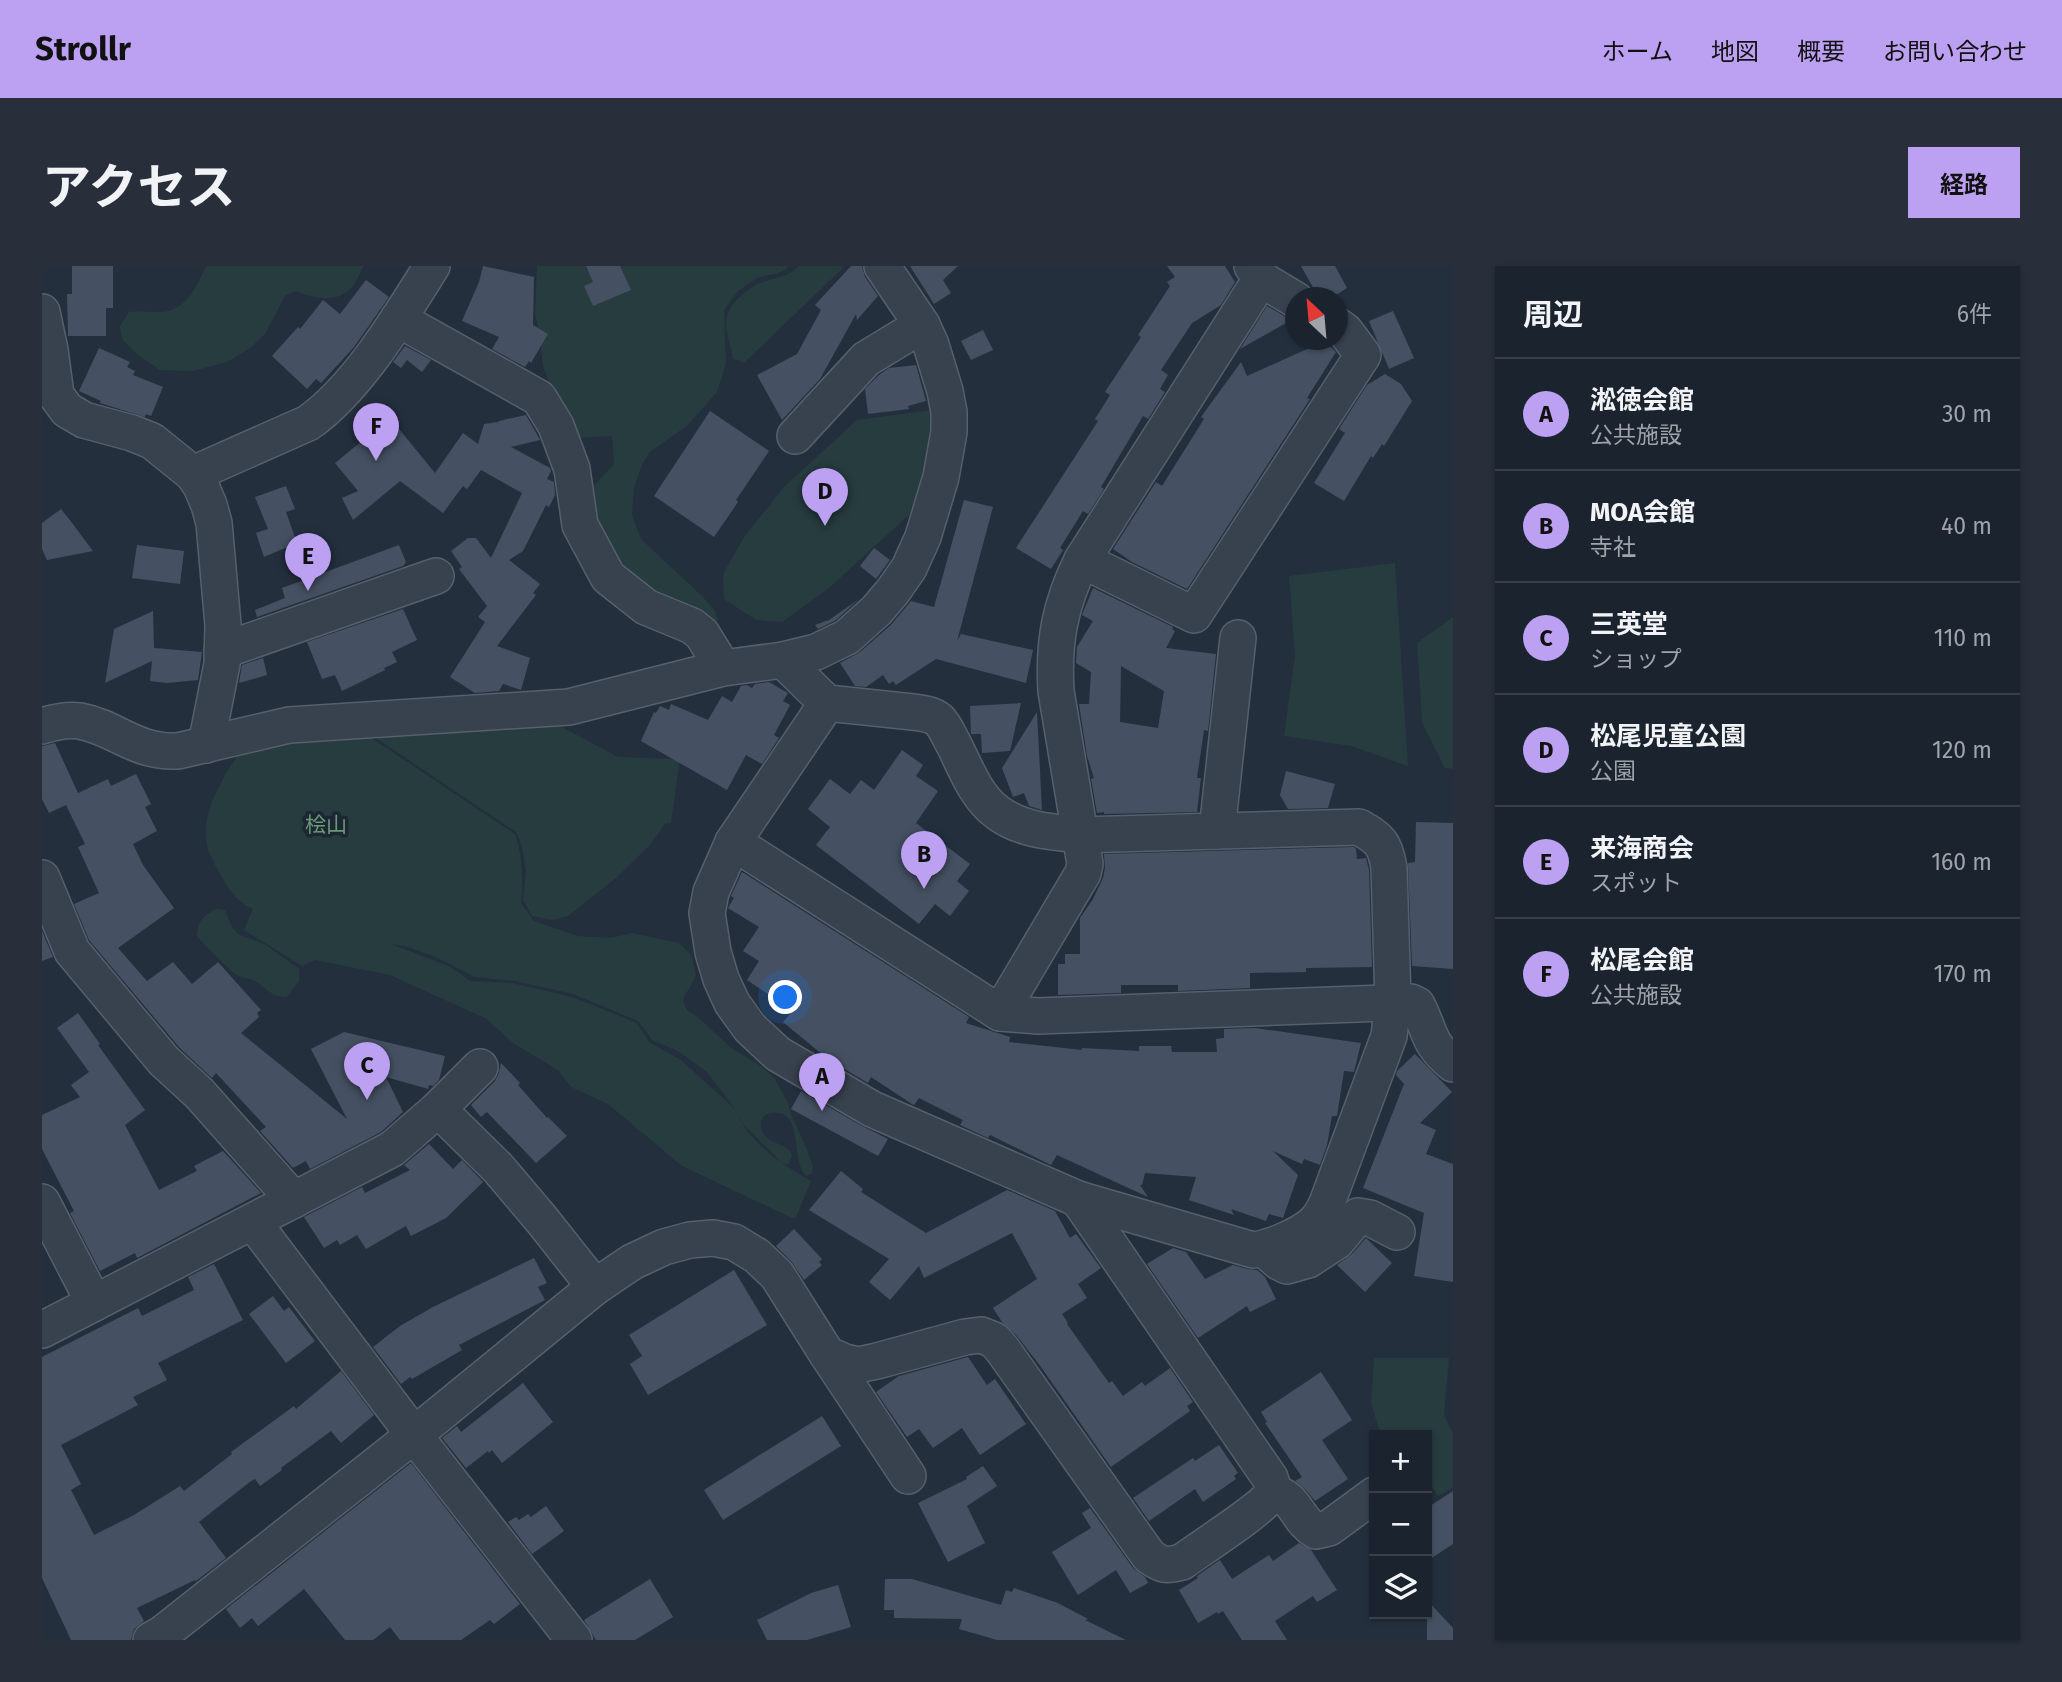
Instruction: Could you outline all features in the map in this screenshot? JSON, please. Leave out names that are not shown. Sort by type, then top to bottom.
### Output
[{"type":"street","points":[[193,474],[308,423],[323,412],[351,382],[398,319],[432,266]]},
{"type":"street","points":[[42,726],[63,720],[78,721],[91,724],[142,747],[161,752],[178,751],[289,725],[569,707],[723,668],[783,660],[833,645],[861,626],[893,591],[909,568],[923,537],[941,477],[949,432],[945,391],[931,345],[922,325],[882,266]]},
{"type":"street","points":[[1000,1013],[1083,873],[1085,864],[1056,691],[1055,645],[1069,587],[1082,560],[1256,273],[1285,293]]},
{"type":"street","points":[[42,312],[56,395],[67,410],[83,420],[152,441],[193,474],[209,505],[214,523],[223,625],[222,664],[206,745]]},
{"type":"street","points":[[398,319],[538,398],[556,426],[572,469],[580,525],[608,577],[646,607],[692,626],[702,634],[723,668]]},
{"type":"street","points":[[795,436],[866,359],[922,325]]},
{"type":"street","points":[[1082,560],[1194,615],[1363,355],[1348,335]]},
{"type":"street","points":[[222,651],[436,576]]},
{"type":"street","points":[[1217,831],[1238,638]]},
{"type":"street","points":[[783,660],[827,703],[928,714],[938,720],[945,728],[975,787],[988,804],[1018,824],[1045,831],[1080,835],[1359,827],[1375,836],[1386,850],[1389,868],[1393,1002],[1389,1036],[1323,1212],[1309,1227],[1264,1249],[1253,1250],[1078,1199],[872,1108],[778,1054],[750,1028],[732,1003],[721,979],[706,913],[711,892],[733,842],[827,703]]},
{"type":"street","points":[[733,842],[1000,1013],[1038,1016],[1411,1002],[1418,1005],[1438,1052],[1453,1064]]},
{"type":"street","points":[[42,878],[72,951],[163,1061],[199,1093],[294,1200]]},
{"type":"street","points":[[42,1330],[392,1149],[480,1067]]},
{"type":"street","points":[[438,1109],[507,1179],[595,1287]]},
{"type":"street","points":[[827,1354],[858,1365],[965,1337],[981,1335],[994,1340],[1149,1556],[1168,1566],[1182,1562],[1261,1505],[1272,1492],[1270,1478],[1078,1199]]},
{"type":"street","points":[[42,1202],[94,1303]]},
{"type":"street","points":[[1264,1249],[1287,1266],[1308,1260],[1337,1241],[1358,1216],[1370,1218],[1397,1233]]},
{"type":"street","points":[[253,1222],[563,1637]]},
{"type":"street","points":[[151,1640],[414,1435],[595,1287],[632,1262],[663,1247],[690,1240],[713,1238],[734,1242],[757,1256],[777,1275],[908,1476]]},
{"type":"street","points":[[1272,1492],[1285,1495],[1304,1521],[1316,1531],[1329,1528],[1369,1499]]},
{"type":"green space","points":[[206,266],[364,266],[353,286],[341,296],[318,298],[296,291],[285,296],[265,334],[249,349],[227,362],[193,371],[160,370],[138,355],[122,339],[120,326],[129,312],[175,309],[194,290]]},
{"type":"green space","points":[[537,266],[788,266],[778,273],[757,278],[738,291],[724,310],[726,364],[717,392],[688,425],[650,452],[642,464],[634,488],[632,515],[641,539],[715,611],[718,620],[713,625],[639,582],[614,560],[606,549],[587,492],[614,465],[612,436],[575,438],[551,387],[543,366],[535,314]]},
{"type":"green space","points":[[798,266],[845,266],[744,363],[733,359],[726,326],[734,303],[754,286],[789,274]]},
{"type":"green space","points":[[939,409],[935,449],[909,515],[829,588],[782,622],[756,620],[724,599],[723,574],[744,537],[785,486],[857,420]]},
{"type":"green space","points":[[1395,563],[1408,766],[1351,746],[1284,736],[1295,656],[1289,576]]},
{"type":"green space","points":[[1453,617],[1453,769],[1445,768],[1422,722],[1417,643]]},
{"type":"green space","points":[[476,718],[560,726],[618,757],[680,759],[671,823],[665,824],[650,845],[616,878],[568,916],[552,920],[532,916],[523,900],[526,872],[522,847],[516,832],[373,736]]},
{"type":"green space","name":"桧山","points":[[349,729],[373,739],[515,834],[522,868],[521,903],[534,921],[578,936],[610,938],[632,933],[679,943],[692,956],[696,975],[683,1001],[687,1010],[731,1048],[761,1066],[775,1079],[788,1103],[813,1167],[812,1173],[807,1176],[802,1169],[789,1119],[782,1114],[771,1113],[762,1118],[761,1125],[767,1138],[785,1147],[792,1155],[788,1165],[782,1163],[811,1181],[796,1217],[792,1218],[682,1166],[608,1104],[571,1087],[558,1070],[513,1043],[487,1019],[390,975],[315,960],[302,966],[244,930],[253,909],[240,901],[226,884],[209,853],[206,836],[209,811],[226,774],[240,752]],"holes":[[[391,944],[436,957],[475,977],[515,981],[573,994],[638,1021],[652,1040],[678,1051],[707,1072],[735,1109],[681,1060],[649,1042],[637,1023],[572,997],[512,983],[470,981],[451,967]],[[743,1124],[782,1163],[759,1144]]]},
{"type":"green space","points":[[216,909],[225,910],[238,934],[266,945],[299,969],[299,981],[287,997],[277,996],[253,980],[237,975],[197,936],[202,919]]},
{"type":"green space","points":[[1374,1358],[1449,1358],[1444,1415],[1453,1434],[1453,1488],[1438,1496],[1432,1487],[1432,1430],[1379,1429],[1371,1403]]},
{"type":"building","points":[[72,266],[113,266],[113,308],[106,308],[106,336],[68,336],[67,294],[72,294]]},
{"type":"building","points":[[483,266],[534,277],[533,325],[548,334],[531,363],[529,361],[525,367],[492,349],[499,337],[462,321]]},
{"type":"building","points":[[586,266],[620,266],[631,290],[593,306],[584,286],[593,282]]},
{"type":"building","points":[[851,266],[862,266],[865,277],[878,296],[857,320],[856,314],[820,379],[782,420],[757,375],[797,354],[821,310],[815,305]]},
{"type":"building","points":[[910,266],[958,266],[943,280],[951,293],[934,304]]},
{"type":"building","points":[[1167,266],[1225,266],[1235,282],[1221,305],[1192,323],[1161,370],[1168,375],[1160,389],[1165,392],[1148,419],[1143,416],[1101,487],[1104,489],[1088,514],[1083,511],[1060,548],[1063,550],[1051,569],[1016,548],[1098,421],[1095,419],[1110,395],[1105,392],[1170,286],[1167,282],[1175,277]]},
{"type":"building","points":[[1301,266],[1335,266],[1346,287],[1313,287]]},
{"type":"building","points":[[366,280],[389,297],[354,347],[321,383],[316,379],[307,389],[272,356],[298,327],[300,329],[323,300],[340,314]]},
{"type":"building","points":[[1267,306],[1285,316],[1285,324],[1240,349]]},
{"type":"building","points":[[1393,311],[1414,358],[1389,369],[1369,321]]},
{"type":"building","points":[[983,330],[993,350],[971,360],[961,341]]},
{"type":"building","points":[[405,346],[431,360],[422,372],[407,360],[401,368],[393,362]]},
{"type":"building","points":[[99,348],[130,362],[127,367],[135,371],[133,375],[163,387],[151,416],[146,414],[145,417],[100,403],[101,401],[79,391]]},
{"type":"building","points":[[1305,350],[1336,352],[1307,398],[1310,399],[1187,589],[1132,562],[1113,549],[1156,482],[1162,486],[1204,419],[1201,417],[1241,362],[1247,376]]},
{"type":"building","points":[[916,365],[926,401],[908,406],[909,409],[868,414],[865,389],[889,368]]},
{"type":"building","points":[[1385,374],[1401,384],[1412,401],[1384,446],[1382,444],[1373,458],[1371,456],[1344,501],[1314,483],[1345,433],[1339,429],[1367,385]]},
{"type":"building","points":[[710,411],[769,451],[714,537],[654,496]]},
{"type":"building","points":[[526,415],[540,440],[511,447],[550,468],[547,479],[554,482],[555,495],[549,507],[546,505],[523,551],[509,560],[540,584],[533,593],[536,595],[497,646],[530,658],[521,690],[503,684],[499,691],[475,693],[450,677],[485,622],[478,617],[487,606],[459,569],[462,567],[451,551],[468,538],[476,538],[491,558],[522,493],[481,470],[467,489],[463,486],[443,513],[400,481],[353,520],[342,498],[358,491],[335,463],[390,418],[435,473],[463,433],[478,444],[484,424]]},
{"type":"building","points":[[286,486],[295,509],[286,512],[297,543],[264,557],[256,533],[268,529],[255,497]]},
{"type":"building","points":[[964,500],[993,507],[957,641],[961,634],[1033,650],[1026,683],[936,659],[896,685],[893,681],[889,684],[883,675],[866,687],[855,686],[840,663],[860,652],[891,625],[911,601],[934,607]]},
{"type":"building","points":[[61,509],[93,551],[47,560],[42,549],[42,523]]},
{"type":"building","points":[[137,545],[184,551],[180,584],[132,578]]},
{"type":"building","points":[[399,545],[406,562],[403,566],[257,617],[255,610],[285,598],[282,588]]},
{"type":"building","points":[[874,548],[890,560],[876,579],[860,566]]},
{"type":"building","points":[[1093,588],[1173,627],[1175,631],[1166,648],[1216,654],[1208,731],[1204,730],[1197,778],[1201,778],[1197,812],[1097,813],[1091,779],[1094,778],[1087,756],[1079,704],[1089,704],[1091,672],[1076,663],[1077,647],[1093,621],[1082,615]],"holes":[[[1121,666],[1164,691],[1158,728],[1120,722]]]},
{"type":"building","points":[[859,599],[836,620],[818,629],[815,625],[829,620]]},
{"type":"building","points":[[403,609],[417,640],[392,652],[397,662],[342,691],[335,675],[322,679],[307,642]]},
{"type":"building","points":[[153,611],[154,648],[202,652],[198,680],[167,683],[150,681],[152,661],[105,683],[114,629]]},
{"type":"building","points":[[263,658],[267,675],[239,683],[242,665]]},
{"type":"building","points":[[769,682],[788,693],[783,701],[790,705],[774,735],[779,738],[762,764],[746,755],[727,790],[641,741],[654,712],[656,713],[660,706],[669,710],[671,704],[708,720],[722,696],[732,702],[741,686],[752,688],[755,684]]},
{"type":"building","points":[[1021,703],[1010,751],[982,753],[981,734],[971,734],[970,706]]},
{"type":"building","points":[[1037,712],[1042,810],[1029,806],[1024,793],[1013,797],[1002,768]]},
{"type":"building","points":[[55,743],[78,793],[108,779],[111,786],[136,774],[151,804],[145,807],[157,831],[133,844],[143,865],[174,908],[118,948],[147,981],[173,962],[192,984],[218,962],[261,1010],[257,1013],[259,1017],[241,1033],[347,1119],[311,1049],[344,1032],[445,1056],[439,1080],[433,1086],[429,1085],[428,1089],[386,1077],[403,1112],[381,1132],[310,1169],[306,1161],[293,1168],[260,1131],[266,1127],[216,1073],[212,1078],[179,1047],[89,940],[74,904],[99,893],[78,847],[85,844],[66,805],[49,813],[42,799],[42,746]]},
{"type":"building","points":[[902,750],[923,765],[916,776],[938,791],[916,823],[970,864],[957,881],[969,891],[950,916],[935,904],[919,924],[816,845],[830,827],[808,809],[830,779],[850,794],[861,780],[874,790]]},
{"type":"building","points":[[1286,771],[1335,784],[1328,808],[1288,809],[1280,795]]},
{"type":"building","points":[[1416,822],[1453,823],[1453,969],[1412,966],[1408,863],[1415,862]]},
{"type":"building","points":[[1354,847],[1357,859],[1366,858],[1369,870],[1372,967],[1306,968],[1306,972],[1250,973],[1250,988],[1178,991],[1178,985],[1121,985],[1121,993],[1058,995],[1058,964],[1065,964],[1065,954],[1080,954],[1080,918],[1103,878],[1104,854]]},
{"type":"building","points":[[742,872],[969,1017],[966,1023],[1010,1037],[1009,1042],[1082,1050],[1139,1051],[1139,1046],[1171,1046],[1172,1052],[1217,1052],[1216,1039],[1224,1038],[1224,1029],[1255,1028],[1361,1043],[1354,1072],[1344,1071],[1337,1116],[1332,1116],[1320,1165],[1304,1159],[1302,1164],[1273,1151],[1298,1175],[1283,1218],[1269,1214],[1266,1221],[1231,1209],[1234,1215],[1189,1200],[1196,1177],[1145,1173],[1140,1185],[1148,1197],[1057,1155],[1051,1165],[990,1135],[988,1138],[960,1125],[963,1120],[919,1098],[914,1105],[871,1077],[868,1083],[829,1060],[783,1022],[793,1011],[747,980],[759,961],[743,951],[759,927],[728,908]]},
{"type":"building","points":[[42,931],[53,957],[42,961]]},
{"type":"building","points":[[78,1013],[145,1110],[125,1125],[159,1190],[197,1171],[194,1166],[223,1151],[261,1193],[137,1258],[135,1253],[100,1271],[70,1213],[74,1211],[42,1149],[42,1115],[80,1097],[71,1085],[89,1072],[57,1028]]},
{"type":"building","points":[[1415,1054],[1452,1092],[1420,1123],[1436,1130],[1426,1154],[1453,1164],[1453,1282],[1414,1276],[1424,1213],[1363,1188],[1404,1084],[1396,1075],[1397,1071]]},
{"type":"building","points":[[501,1063],[547,1118],[567,1136],[536,1163],[487,1112],[481,1117],[471,1105],[495,1081]]},
{"type":"building","points":[[801,1091],[888,1139],[878,1156],[791,1109]]},
{"type":"building","points":[[429,1144],[453,1169],[462,1160],[483,1182],[446,1218],[411,1236],[406,1226],[366,1249],[357,1235],[340,1245],[337,1240],[324,1248],[304,1217],[362,1187],[365,1193],[410,1170],[404,1165]]},
{"type":"building","points":[[841,1171],[863,1189],[861,1192],[926,1233],[1007,1190],[1055,1211],[1070,1238],[1076,1234],[1101,1268],[1078,1284],[1087,1298],[1062,1314],[1067,1324],[1109,1383],[1112,1381],[1123,1396],[1142,1382],[1145,1386],[1170,1368],[1193,1402],[1187,1406],[1190,1411],[1111,1467],[1041,1367],[993,1308],[1037,1279],[1012,1233],[924,1278],[919,1266],[890,1300],[869,1282],[889,1259],[809,1210]]},
{"type":"building","points":[[794,1229],[822,1259],[819,1262],[822,1265],[804,1280],[776,1246]]},
{"type":"building","points":[[1366,1238],[1392,1263],[1365,1292],[1337,1265],[1352,1254]]},
{"type":"building","points":[[1173,1248],[1186,1252],[1205,1279],[1233,1265],[1257,1270],[1265,1277],[1276,1299],[1250,1312],[1247,1306],[1198,1338],[1147,1264]]},
{"type":"building","points":[[534,1258],[547,1283],[538,1287],[545,1300],[459,1345],[462,1350],[412,1379],[410,1377],[401,1384],[373,1347],[400,1326],[433,1307]]},
{"type":"building","points":[[214,1264],[243,1320],[158,1363],[167,1380],[133,1397],[138,1405],[61,1445],[81,1484],[71,1490],[94,1535],[134,1515],[180,1486],[184,1491],[232,1454],[231,1452],[294,1406],[296,1409],[341,1371],[374,1415],[341,1443],[331,1431],[260,1486],[255,1479],[251,1481],[199,1522],[226,1558],[196,1581],[137,1608],[144,1621],[134,1629],[131,1640],[71,1640],[42,1578],[42,1357],[138,1308],[142,1316],[194,1290],[188,1277]]},
{"type":"building","points":[[734,1270],[767,1325],[648,1395],[630,1364],[642,1356],[629,1335]]},
{"type":"building","points":[[273,1296],[284,1311],[289,1307],[315,1341],[286,1363],[249,1314]]},
{"type":"building","points":[[968,1357],[987,1385],[995,1379],[1026,1424],[980,1455],[962,1428],[933,1448],[919,1429],[907,1437],[876,1392],[899,1376]]},
{"type":"building","points":[[1321,1372],[1352,1420],[1322,1440],[1348,1479],[1315,1501],[1295,1481],[1302,1477],[1265,1423],[1267,1422],[1261,1412]]},
{"type":"building","points":[[523,1383],[553,1422],[502,1463],[492,1450],[466,1468],[442,1438],[457,1426],[461,1432]]},
{"type":"building","points":[[822,1416],[841,1446],[723,1520],[704,1490]]},
{"type":"building","points":[[1219,1445],[1238,1473],[1234,1476],[1236,1479],[1203,1502],[1195,1489],[1149,1521],[1133,1498],[1193,1458],[1195,1461]]},
{"type":"building","points":[[411,1463],[520,1604],[494,1624],[490,1620],[461,1640],[400,1640],[390,1627],[373,1640],[345,1640],[304,1589],[258,1626],[252,1618],[240,1628],[226,1609]]},
{"type":"building","points":[[983,1466],[997,1486],[967,1506],[985,1543],[948,1562],[918,1503],[967,1479],[966,1477]]},
{"type":"building","points":[[1453,1491],[1453,1544],[1432,1558],[1432,1556],[1432,1505]]},
{"type":"building","points":[[546,1506],[564,1531],[532,1554],[508,1522],[516,1517],[519,1520],[528,1514],[531,1517]]},
{"type":"building","points":[[1090,1508],[1133,1568],[1145,1577],[1148,1583],[1130,1593],[1116,1570],[1078,1595],[1052,1552],[1091,1528],[1096,1536],[1082,1513]]},
{"type":"building","points":[[1299,1543],[1311,1550],[1337,1590],[1317,1602],[1313,1596],[1275,1621],[1287,1640],[1242,1640],[1223,1611],[1198,1623],[1179,1590],[1220,1560],[1232,1579],[1269,1555],[1273,1561]]},
{"type":"building","points":[[650,1579],[673,1617],[635,1640],[596,1640],[584,1620]]},
{"type":"building","points":[[885,1579],[912,1579],[1001,1605],[1006,1590],[1012,1592],[1014,1588],[1058,1603],[1126,1640],[997,1640],[959,1629],[962,1619],[894,1618],[894,1610],[884,1610]]},
{"type":"building","points":[[838,1585],[851,1627],[807,1640],[767,1640],[757,1620],[811,1593]]},
{"type":"building","points":[[1432,1605],[1453,1628],[1453,1640],[1427,1640],[1427,1619],[1432,1619]]},
{"type":"place","name":"松尾会館","points":[[376,461]]},
{"type":"place","name":"松尾児童公園","points":[[825,526]]},
{"type":"place","name":"来海商会","points":[[308,591]]},
{"type":"place","name":"MOA会館","points":[[924,889]]},
{"type":"place","name":"三英堂","points":[[367,1100]]},
{"type":"place","name":"淞徳会館","points":[[822,1111]]}]
